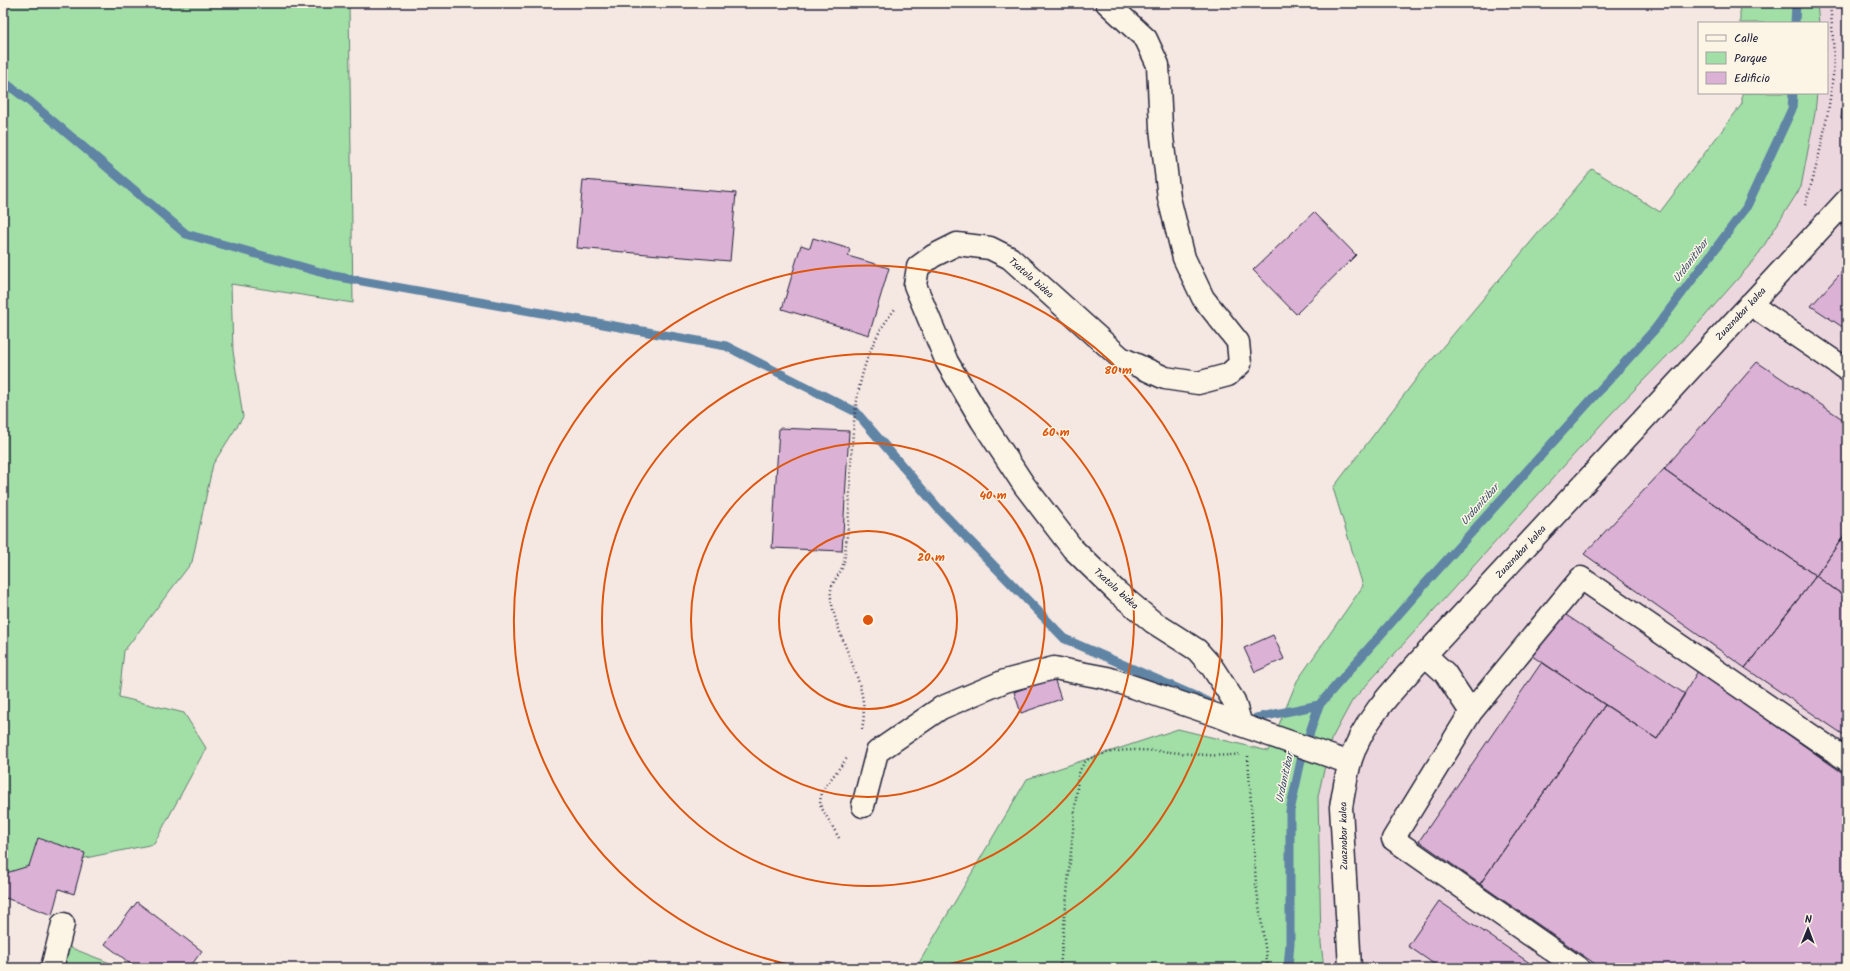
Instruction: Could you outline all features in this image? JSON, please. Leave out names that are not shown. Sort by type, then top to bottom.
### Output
[{"type":"street","name":"Txatola bidea","points":[[1107,3],[1146,39],[1158,65],[1161,128],[1169,198],[1184,258],[1203,298],[1238,342],[1240,364],[1228,375],[1198,383],[1165,378],[1146,370],[1121,358],[1010,258],[990,248],[957,244],[934,256],[918,267],[915,285],[947,362],[982,422],[1024,485],[1073,548],[1117,592],[1154,622],[1197,650],[1212,667],[1234,701],[1241,725]]},
{"type":"street","name":"Zuaznabar kalea","points":[[1350,968],[1341,807],[1350,763],[1361,736],[1374,714],[1424,656],[1847,200]]},
{"type":"street","points":[[1750,304],[1847,370]]},
{"type":"street","points":[[1578,968],[1393,839],[1471,712],[1581,578],[1847,760]]},
{"type":"street","points":[[1424,656],[1445,673],[1471,712]]},
{"type":"street","points":[[863,806],[877,752],[941,708],[1006,681],[1054,668],[1107,678],[1350,763]]},
{"type":"street","points":[[52,968],[63,924]]},
{"type":"path","points":[[1820,228],[1803,210],[1825,124],[1833,75],[1833,32],[1830,3]]},
{"type":"path","points":[[861,734],[864,722],[864,705],[852,662],[831,598],[832,583],[843,566],[848,525],[857,395],[864,366],[885,321],[915,285]]},
{"type":"path","points":[[1241,725],[1248,738],[1247,747],[1256,884],[1268,968]]},
{"type":"path","points":[[1060,968],[1078,777],[1081,766],[1090,758],[1110,753],[1134,750],[1226,756],[1242,754],[1247,747]]},
{"type":"path","points":[[839,838],[820,805],[821,792],[851,752]]},
{"type":"shaded area","points":[[1817,3],[1847,3],[1847,968],[1324,968],[1321,943],[1318,796],[1331,740],[1352,701],[1608,417],[1698,324],[1815,113],[1817,94],[1828,94],[1828,22],[1819,22]]},
{"type":"green space","points":[[3,3],[349,3],[353,303],[231,284],[233,351],[243,417],[213,464],[192,562],[124,651],[119,697],[184,713],[206,748],[154,844],[61,863],[3,881]]},
{"type":"green space","points":[[1737,3],[1817,3],[1819,22],[1740,22],[1740,11]]},
{"type":"green space","points":[[1742,94],[1817,94],[1815,113],[1801,187],[1756,258],[1698,324],[1608,417],[1352,701],[1331,740],[1318,796],[1321,943],[1324,968],[916,968],[1027,779],[1178,729],[1268,751],[1297,681],[1363,586],[1333,488],[1420,374],[1592,169],[1660,212],[1742,104]]},
{"type":"green space","points":[[53,941],[123,968],[50,968]]},
{"type":"building","points":[[1842,3],[1847,3],[1847,69],[1846,29]]},
{"type":"building","points":[[1847,69],[1847,120],[1841,118]]},
{"type":"building","points":[[583,180],[736,193],[730,261],[577,248]]},
{"type":"building","points":[[1314,212],[1356,255],[1296,314],[1253,270]]},
{"type":"building","points":[[813,238],[850,249],[848,256],[889,268],[869,335],[782,309],[801,245],[810,248]]},
{"type":"building","points":[[1847,266],[1847,330],[1811,306]]},
{"type":"building","points":[[1757,362],[1847,422],[1847,531],[1816,576],[1664,469]]},
{"type":"building","points":[[779,428],[849,431],[842,551],[772,548]]},
{"type":"building","points":[[1664,469],[1816,576],[1745,668],[1584,554]]},
{"type":"building","points":[[1847,531],[1847,598],[1816,576]]},
{"type":"building","points":[[1816,576],[1847,598],[1847,737],[1745,668]]},
{"type":"building","points":[[1560,611],[1685,694],[1657,739],[1529,654]]},
{"type":"building","points":[[1273,635],[1284,659],[1255,672],[1244,648]]},
{"type":"building","points":[[1542,662],[1605,705],[1480,884],[1419,841]]},
{"type":"building","points":[[1698,671],[1847,776],[1847,968],[1601,968],[1480,884],[1605,705],[1657,739]]},
{"type":"building","points":[[1054,678],[1061,699],[1021,713],[1014,692]]},
{"type":"building","points":[[38,838],[85,853],[74,894],[59,889],[52,915],[3,897],[3,883],[6,873],[29,866]]},
{"type":"building","points":[[1439,901],[1537,968],[1435,968],[1437,966],[1408,946]]},
{"type":"building","points":[[137,902],[202,951],[189,968],[136,968],[105,944]]},
{"type":"waterway","name":"Urdanitibar","points":[[1795,22],[1796,3]]},
{"type":"waterway","points":[[3,81],[29,101],[186,234],[334,276],[726,346],[856,412],[939,509],[1065,639],[1211,703]]},
{"type":"waterway","name":"Urdanitibar","points":[[1288,968],[1290,943],[1290,811],[1302,756],[1319,705],[1425,584],[1655,329],[1746,208],[1792,109],[1793,94]]},
{"type":"waterway","points":[[1256,718],[1319,705]]}]
